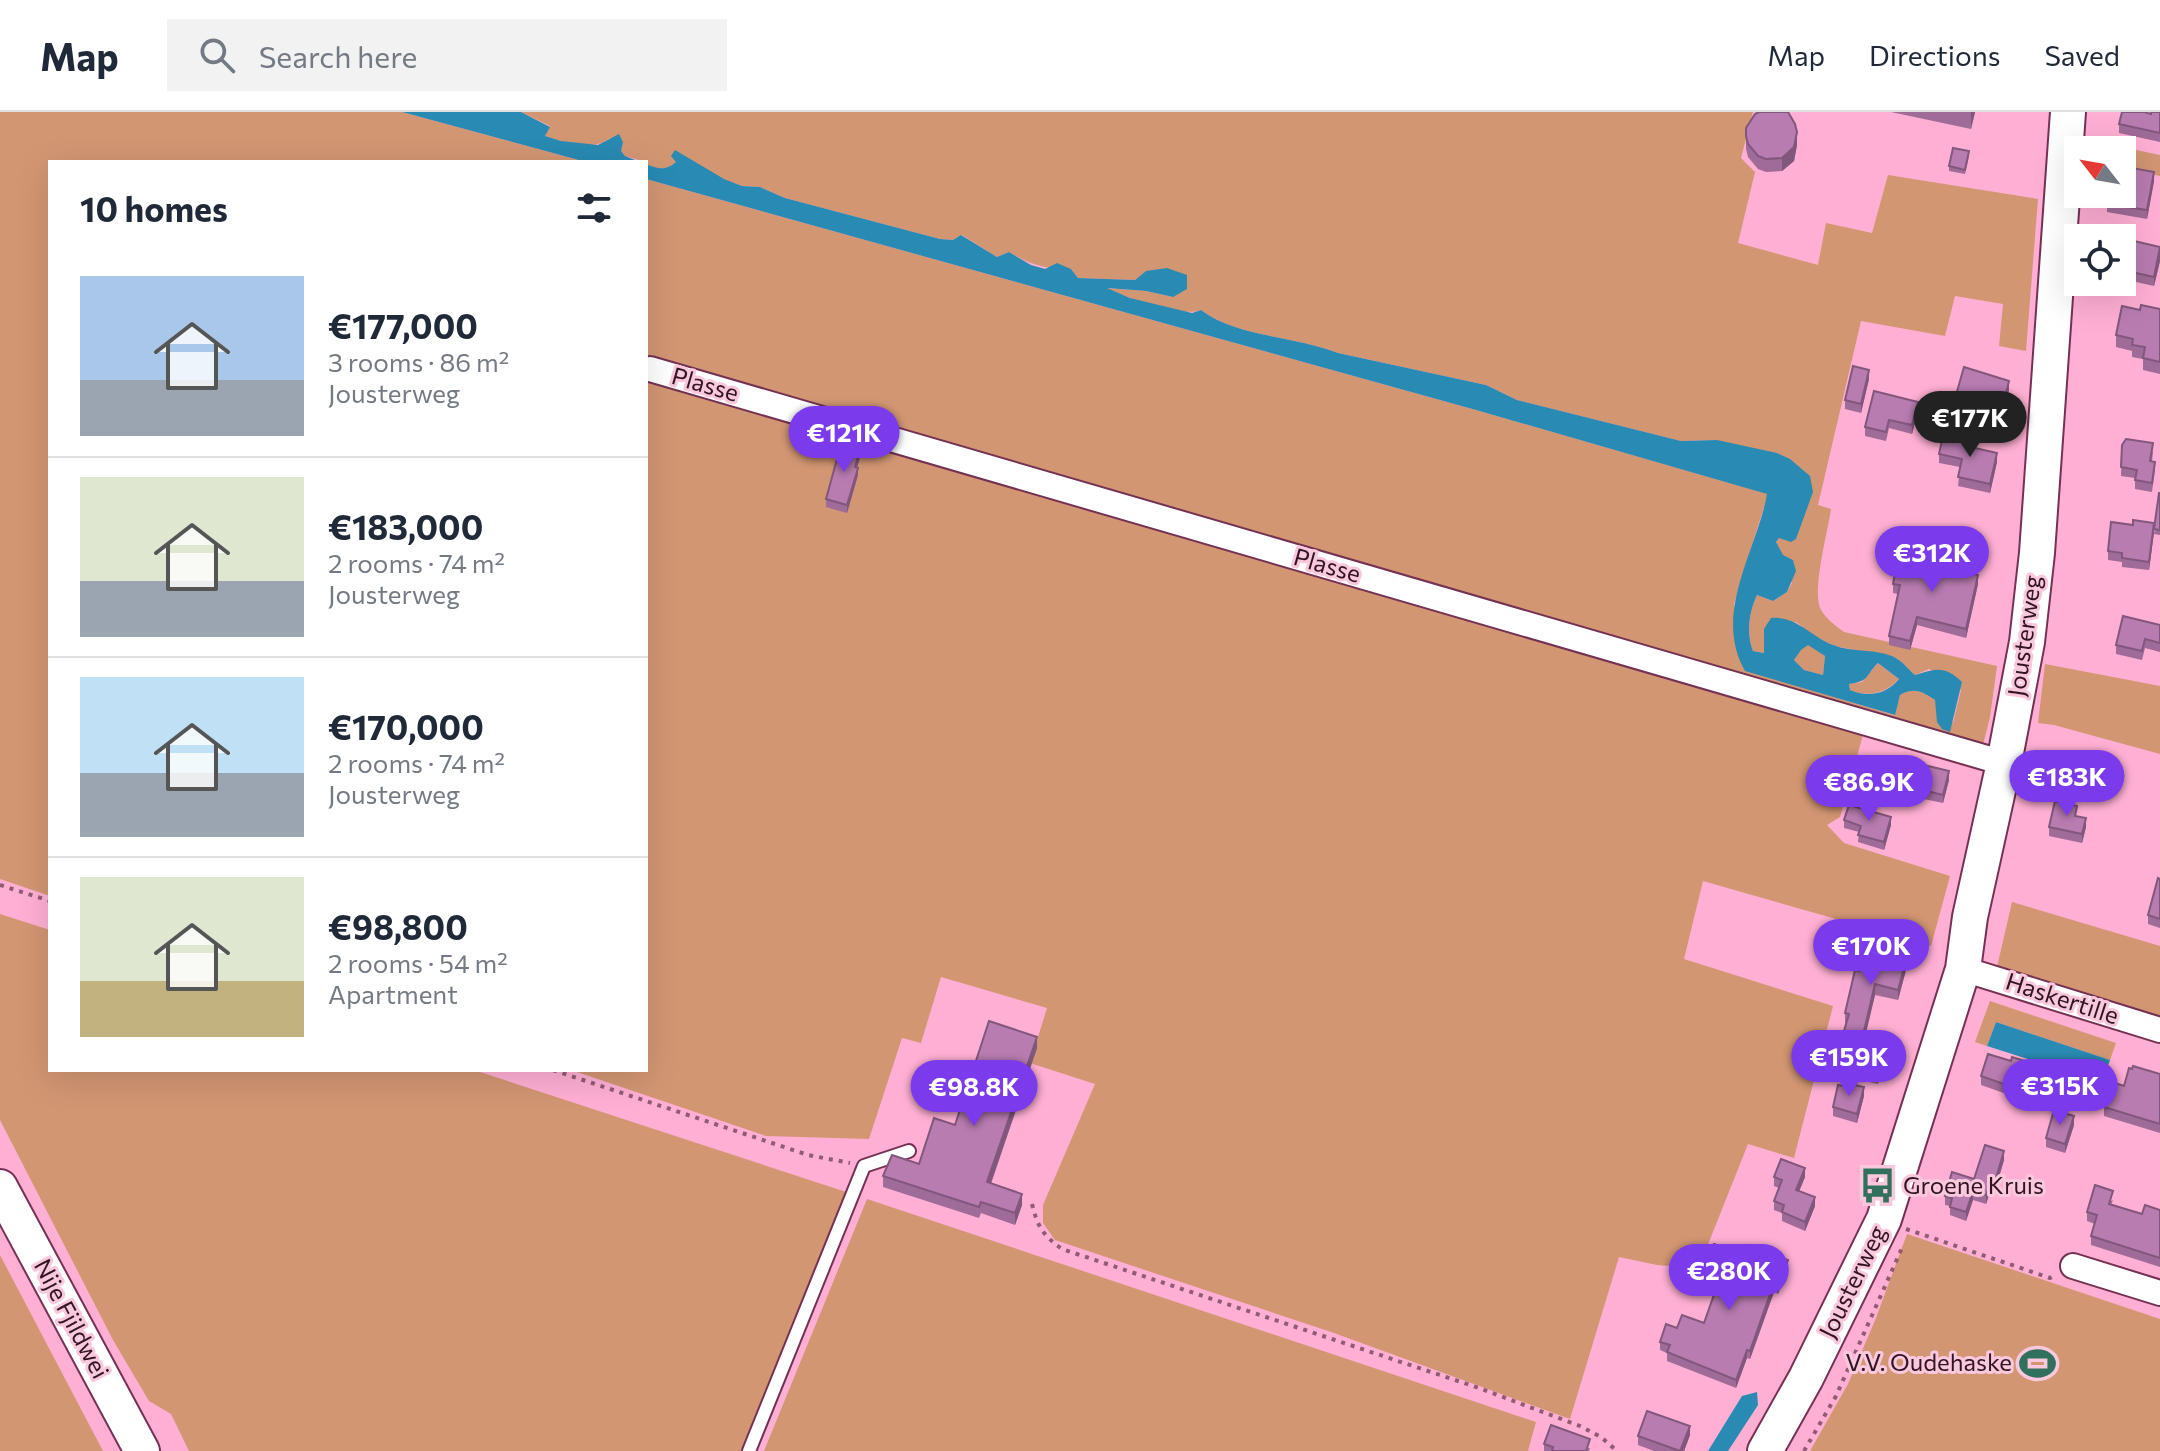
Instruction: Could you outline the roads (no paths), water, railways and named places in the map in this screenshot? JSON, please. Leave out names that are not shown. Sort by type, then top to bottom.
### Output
[{"type":"street","name":"Jousterweg","points":[[1765,1451],[1806,1378],[1884,1219],[1963,969],[1970,917],[2027,642],[2037,553],[2068,112]]},
{"type":"street","name":"Plasse","points":[[650,369],[2004,763]]},
{"type":"street","name":"Haskertille","points":[[1963,969],[2160,1030]]},
{"type":"street","name":"Nije Fjildwei","points":[[0,1187],[142,1451]]},
{"type":"street","points":[[2073,1266],[2160,1293]]},
{"type":"lane","points":[[749,1451],[864,1166],[909,1151]]},
{"type":"water","points":[[402,112],[521,112],[550,127],[545,136],[561,141],[598,145],[619,134],[623,142],[621,151],[635,160],[579,160]]},
{"type":"water","points":[[675,150],[742,186],[760,187],[785,198],[940,239],[953,240],[961,235],[997,257],[1009,252],[1045,269],[1057,263],[1071,269],[1078,278],[1135,280],[1146,271],[1167,268],[1187,275],[1187,289],[1173,297],[1107,288],[1130,298],[1192,313],[1201,310],[1231,326],[1249,331],[1486,385],[1517,400],[1681,441],[1717,440],[1777,453],[1790,459],[1810,476],[1813,492],[1796,539],[1791,542],[1779,538],[1776,542],[1783,555],[1793,560],[1796,571],[1787,592],[1773,601],[1757,595],[1749,623],[1753,651],[1764,653],[1764,629],[1771,618],[1780,618],[1796,623],[1833,645],[1889,655],[1915,675],[1934,670],[1950,673],[1962,682],[1950,732],[1942,729],[1937,722],[1935,700],[1918,691],[1900,695],[1895,715],[1745,671],[1736,649],[1733,627],[1735,605],[1767,494],[648,180],[648,165],[665,168],[676,162],[671,156]],"holes":[[[1808,645],[1825,656],[1823,675],[1804,670],[1794,660]],[[1878,663],[1899,679],[1877,693],[1864,694],[1850,690],[1849,684],[1864,679]]]},
{"type":"water","points":[[1996,1022],[2110,1060],[2102,1083],[1987,1046]]},
{"type":"water","points":[[1757,1392],[1758,1405],[1728,1451],[1708,1451],[1742,1396]]},
{"type":"place","name":"Groene Kruis","points":[[1877,1186]]},
{"type":"place","name":"V.V. Oudehaske","points":[[2038,1363]]}]
